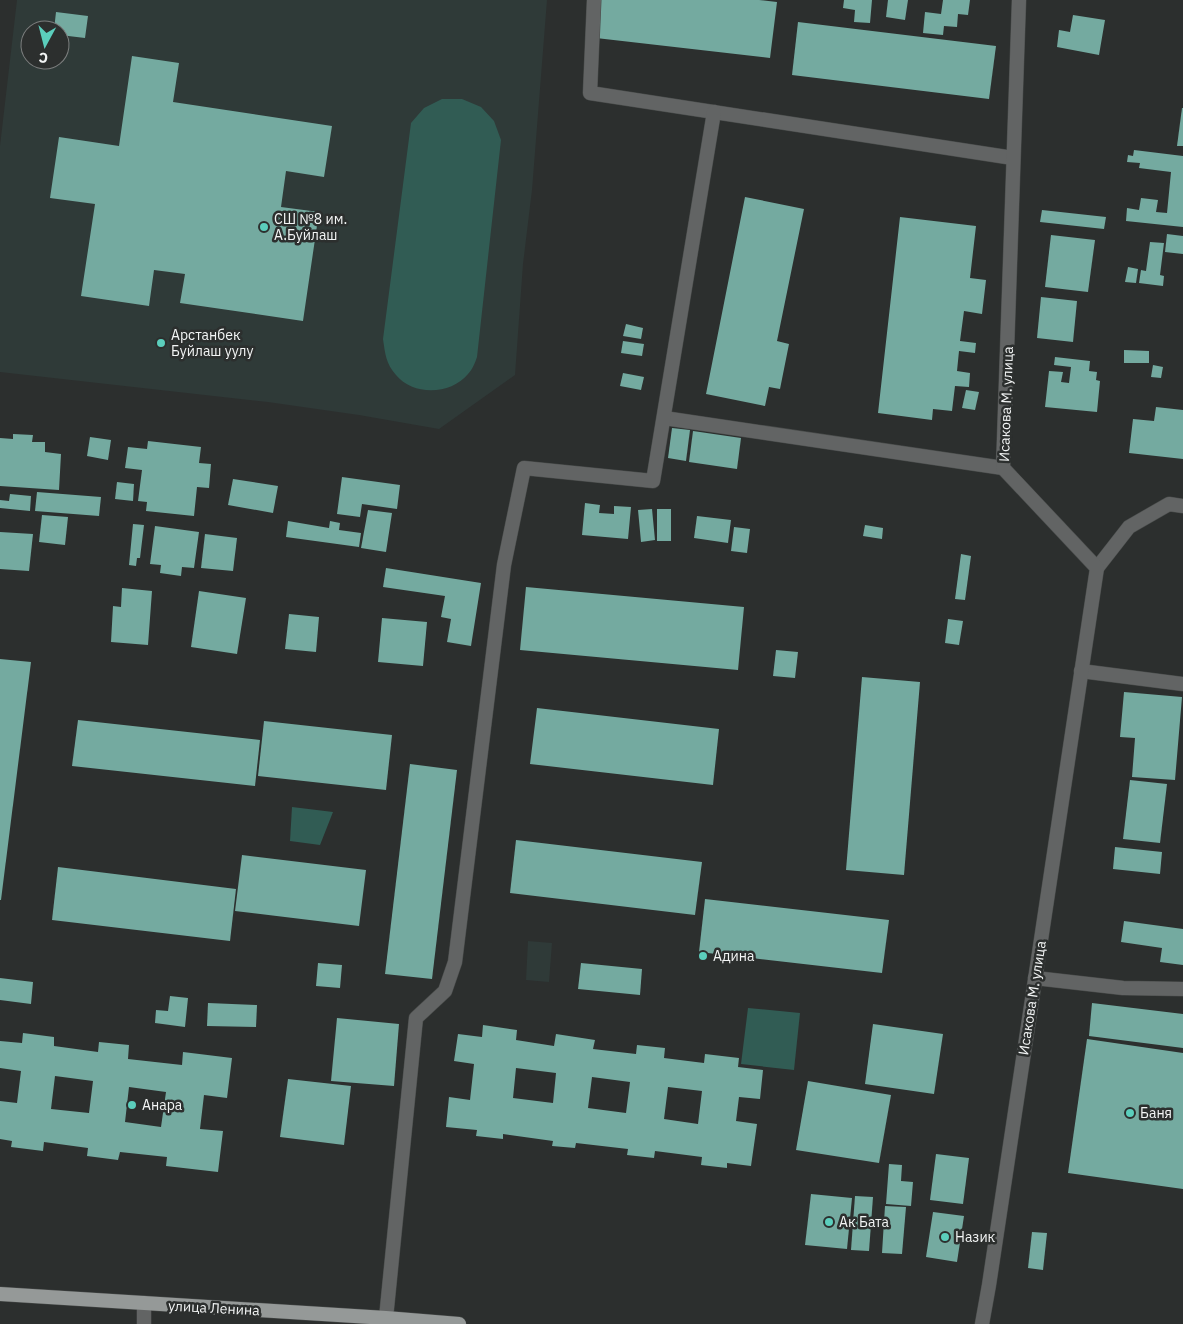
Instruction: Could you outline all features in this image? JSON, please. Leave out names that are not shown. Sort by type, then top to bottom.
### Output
[{"type":"main road","name":"улица Ленина","points":[[0,1294],[459,1324]]},
{"type":"street","points":[[594,0],[590,93],[1013,158]]},
{"type":"street","name":"Исакова М. улица","points":[[982,1324],[1097,568],[1004,468],[1019,0]]},
{"type":"street","points":[[386,1318],[416,1018],[445,991],[455,962],[504,565],[524,468],[653,481],[714,112]]},
{"type":"street","points":[[664,418],[1004,468]]},
{"type":"street","points":[[1097,568],[1129,527],[1170,504],[1183,506]]},
{"type":"street","points":[[1081,672],[1183,684]]},
{"type":"street","points":[[1035,978],[1123,988],[1183,989]]},
{"type":"street","points":[[144,1303],[144,1324]]},
{"type":"shaded area","name":"СШ №8 им. А.Буйлаш","points":[[17,0],[547,0],[515,375],[439,429],[268,402],[0,372],[0,146]]},
{"type":"shaded area","points":[[528,941],[552,943],[549,982],[526,980]]},
{"type":"green space","points":[[442,99],[462,99],[481,107],[494,121],[501,140],[477,357],[471,370],[461,381],[452,386],[432,390],[412,387],[396,375],[385,354],[383,339],[411,123],[424,108]]},
{"type":"green space","points":[[292,807],[333,812],[320,845],[290,841]]},
{"type":"green space","points":[[748,1008],[800,1013],[794,1070],[741,1064]]},
{"type":"building","points":[[601,0],[759,0],[777,2],[770,58],[596,38]]},
{"type":"building","points":[[844,0],[872,0],[870,23],[854,22],[855,10],[843,8]]},
{"type":"building","points":[[888,0],[908,0],[905,20],[886,17]]},
{"type":"building","points":[[943,0],[970,0],[968,15],[958,14],[957,27],[944,26],[943,35],[923,33],[925,12],[941,14]]},
{"type":"building","points":[[56,12],[88,16],[85,38],[70,36],[70,20],[55,20]]},
{"type":"building","points":[[1073,15],[1105,20],[1099,55],[1057,47],[1059,30],[1070,32]]},
{"type":"building","points":[[798,22],[996,46],[989,99],[792,75]]},
{"type":"building","points":[[132,56],[179,63],[173,102],[332,126],[324,177],[286,171],[281,207],[319,212],[303,321],[180,303],[185,274],[154,270],[149,306],[81,296],[95,204],[50,198],[59,137],[119,146]]},
{"type":"building","points":[[1182,108],[1183,146],[1177,146]]},
{"type":"building","points":[[1134,150],[1183,156],[1183,227],[1126,221],[1127,208],[1139,210],[1141,198],[1158,200],[1156,212],[1167,213],[1171,172],[1139,168],[1140,163],[1127,162],[1128,155],[1133,156]]},
{"type":"building","points":[[745,197],[804,209],[777,341],[789,344],[780,389],[769,387],[765,406],[706,394]]},
{"type":"building","points":[[1042,210],[1106,217],[1104,229],[1040,222]]},
{"type":"building","points":[[900,217],[976,226],[970,278],[986,280],[982,314],[964,311],[960,341],[976,343],[975,353],[959,351],[957,371],[970,373],[969,387],[955,386],[952,411],[933,409],[932,420],[878,413]]},
{"type":"building","points":[[1167,234],[1183,236],[1183,254],[1165,252]]},
{"type":"building","points":[[1051,235],[1095,240],[1088,292],[1045,287]]},
{"type":"building","points":[[1150,242],[1164,243],[1160,275],[1164,276],[1163,286],[1139,283],[1141,270],[1146,271]]},
{"type":"building","points":[[1128,267],[1138,269],[1136,283],[1125,282]]},
{"type":"building","points":[[1041,297],[1077,301],[1073,342],[1037,338]]},
{"type":"building","points":[[626,324],[643,328],[641,339],[623,336]]},
{"type":"building","points":[[623,341],[644,344],[642,356],[621,353]]},
{"type":"building","points":[[1124,350],[1149,351],[1149,363],[1124,363]]},
{"type":"building","points":[[1055,357],[1090,361],[1089,371],[1097,372],[1096,380],[1100,381],[1097,412],[1045,407],[1049,371],[1063,372],[1061,382],[1069,383],[1071,367],[1054,365]]},
{"type":"building","points":[[1153,365],[1163,367],[1161,378],[1151,377]]},
{"type":"building","points":[[623,373],[644,377],[641,390],[620,386]]},
{"type":"building","points":[[966,390],[979,392],[975,410],[962,408]]},
{"type":"building","points":[[1156,407],[1183,410],[1183,459],[1129,453],[1133,419],[1154,421]]},
{"type":"building","points":[[672,428],[690,430],[686,461],[668,458]]},
{"type":"building","points":[[693,431],[741,438],[737,469],[689,462]]},
{"type":"building","points":[[13,434],[33,435],[32,442],[45,442],[45,452],[61,454],[59,490],[0,486],[0,438],[13,439]]},
{"type":"building","points":[[90,437],[111,440],[108,460],[87,456]]},
{"type":"building","points":[[148,441],[201,447],[199,463],[211,464],[209,488],[197,487],[194,516],[146,511],[147,502],[138,501],[142,470],[125,468],[128,447],[147,449]]},
{"type":"building","points":[[342,477],[400,485],[397,509],[362,504],[360,517],[337,514]]},
{"type":"building","points":[[233,479],[278,486],[273,513],[228,505]]},
{"type":"building","points":[[117,482],[134,484],[133,501],[115,499]]},
{"type":"building","points":[[37,492],[101,497],[99,516],[35,511]]},
{"type":"building","points":[[10,494],[31,496],[30,511],[0,508],[0,500],[9,501]]},
{"type":"building","points":[[585,503],[600,505],[599,513],[614,514],[614,506],[631,507],[628,539],[582,535]]},
{"type":"building","points":[[652,509],[655,540],[641,542],[638,510]]},
{"type":"building","points":[[657,509],[671,509],[671,541],[657,541]]},
{"type":"building","points":[[368,510],[392,513],[386,552],[361,548]]},
{"type":"building","points":[[42,515],[68,517],[65,545],[39,542]]},
{"type":"building","points":[[697,516],[731,520],[728,543],[694,538]]},
{"type":"building","points":[[288,521],[329,528],[330,521],[340,523],[339,530],[361,533],[359,547],[286,537]]},
{"type":"building","points":[[133,524],[144,525],[140,558],[137,558],[136,566],[129,565]]},
{"type":"building","points":[[865,525],[883,528],[882,539],[863,536]]},
{"type":"building","points":[[155,526],[199,532],[194,568],[182,567],[181,576],[160,573],[161,565],[150,564]]},
{"type":"building","points":[[734,527],[750,529],[747,553],[731,551]]},
{"type":"building","points":[[0,532],[33,534],[29,571],[0,569]]},
{"type":"building","points":[[205,534],[237,538],[233,571],[201,568]]},
{"type":"building","points":[[961,554],[971,556],[965,600],[955,599]]},
{"type":"building","points":[[386,568],[481,583],[471,646],[447,642],[451,619],[441,617],[445,596],[383,587]]},
{"type":"building","points":[[526,587],[744,607],[738,670],[520,650]]},
{"type":"building","points":[[122,588],[152,591],[148,645],[111,642],[113,606],[121,607]]},
{"type":"building","points":[[199,591],[246,598],[237,654],[191,647]]},
{"type":"building","points":[[289,614],[319,617],[316,652],[285,649]]},
{"type":"building","points":[[382,618],[427,622],[423,666],[378,662]]},
{"type":"building","points":[[948,619],[963,621],[959,645],[945,643]]},
{"type":"building","points":[[776,650],[798,652],[795,678],[773,676]]},
{"type":"building","points":[[0,659],[31,662],[1,900],[0,900]]},
{"type":"building","points":[[862,677],[920,682],[904,875],[846,870]]},
{"type":"building","points":[[1124,692],[1182,697],[1175,780],[1132,777],[1135,738],[1120,737]]},
{"type":"building","points":[[537,708],[719,729],[713,785],[530,764]]},
{"type":"building","points":[[78,720],[260,740],[255,786],[72,766]]},
{"type":"building","points":[[264,721],[392,735],[386,790],[258,776]]},
{"type":"building","points":[[410,764],[457,770],[432,979],[385,974]]},
{"type":"building","points":[[1130,780],[1167,784],[1160,843],[1123,839]]},
{"type":"building","points":[[516,840],[702,862],[695,915],[510,893]]},
{"type":"building","points":[[1115,847],[1162,852],[1160,874],[1113,869]]},
{"type":"building","points":[[242,855],[366,870],[359,926],[235,911]]},
{"type":"building","points":[[58,867],[236,889],[230,941],[52,920]]},
{"type":"building","points":[[705,899],[889,920],[882,973],[699,952]]},
{"type":"building","points":[[1124,921],[1183,929],[1183,965],[1160,962],[1162,948],[1121,942]]},
{"type":"building","points":[[318,963],[342,965],[340,988],[316,986]]},
{"type":"building","points":[[581,963],[642,969],[640,995],[578,989]]},
{"type":"building","points":[[0,978],[33,982],[31,1004],[0,1000]]},
{"type":"building","points":[[170,996],[188,998],[185,1027],[155,1023],[156,1010],[168,1011]]},
{"type":"building","points":[[208,1003],[257,1005],[256,1027],[207,1026]]},
{"type":"building","points":[[1092,1003],[1183,1014],[1183,1048],[1089,1036]]},
{"type":"building","points":[[337,1018],[399,1024],[394,1086],[331,1081]]},
{"type":"building","points":[[873,1024],[943,1034],[934,1094],[865,1084]]},
{"type":"building","points":[[483,1025],[517,1030],[516,1040],[554,1046],[556,1034],[595,1040],[593,1049],[636,1054],[637,1045],[665,1048],[664,1058],[704,1063],[705,1054],[739,1058],[738,1067],[763,1070],[760,1099],[739,1097],[736,1121],[757,1124],[751,1166],[727,1163],[727,1168],[701,1165],[702,1157],[655,1151],[654,1158],[627,1155],[628,1149],[576,1143],[575,1148],[552,1146],[553,1141],[503,1134],[503,1139],[476,1136],[477,1130],[446,1127],[449,1097],[470,1100],[474,1064],[454,1061],[458,1034],[482,1037]],"holes":[[[516,1068],[556,1073],[553,1103],[513,1098]],[[592,1077],[630,1082],[626,1113],[588,1108]],[[668,1087],[702,1091],[698,1124],[664,1119]]]},
{"type":"building","points":[[23,1033],[54,1037],[54,1046],[98,1052],[99,1042],[129,1045],[128,1059],[182,1065],[183,1052],[232,1058],[227,1098],[204,1095],[200,1129],[223,1131],[218,1172],[166,1166],[167,1157],[120,1152],[118,1160],[87,1156],[88,1148],[44,1142],[43,1151],[11,1147],[12,1141],[0,1139],[0,1101],[17,1103],[21,1071],[0,1068],[0,1041],[22,1043]],"holes":[[[55,1076],[93,1081],[89,1113],[51,1109]],[[129,1087],[166,1092],[161,1127],[125,1122]]]},
{"type":"building","name":"Баня","points":[[1087,1039],[1183,1053],[1183,1189],[1068,1173]]},
{"type":"building","points":[[288,1079],[351,1086],[344,1145],[280,1137]]},
{"type":"building","points":[[808,1081],[891,1095],[879,1163],[796,1150]]},
{"type":"building","points":[[936,1154],[969,1158],[963,1204],[930,1200]]},
{"type":"building","points":[[889,1164],[902,1165],[901,1181],[913,1182],[911,1206],[886,1204]]},
{"type":"building","name":"Ак Бата","points":[[811,1194],[852,1198],[847,1249],[805,1245]]},
{"type":"building","points":[[855,1196],[873,1197],[869,1251],[851,1250]]},
{"type":"building","points":[[885,1206],[906,1207],[902,1254],[882,1253]]},
{"type":"building","name":"Назик","points":[[933,1212],[964,1216],[957,1262],[926,1257]]},
{"type":"building","points":[[1032,1232],[1047,1233],[1043,1270],[1028,1268]]},
{"type":"place","name":"СШ №8 им. А.Буйлаш","points":[[264,227]]},
{"type":"place","name":"Арстанбек Буйлаш уулу","points":[[161,343]]},
{"type":"place","name":"Адина","points":[[703,956]]},
{"type":"place","name":"Анара","points":[[132,1105]]},
{"type":"place","name":"Баня","points":[[1130,1113]]},
{"type":"place","name":"Ак Бата","points":[[829,1222]]},
{"type":"place","name":"Назик","points":[[945,1237]]}]
